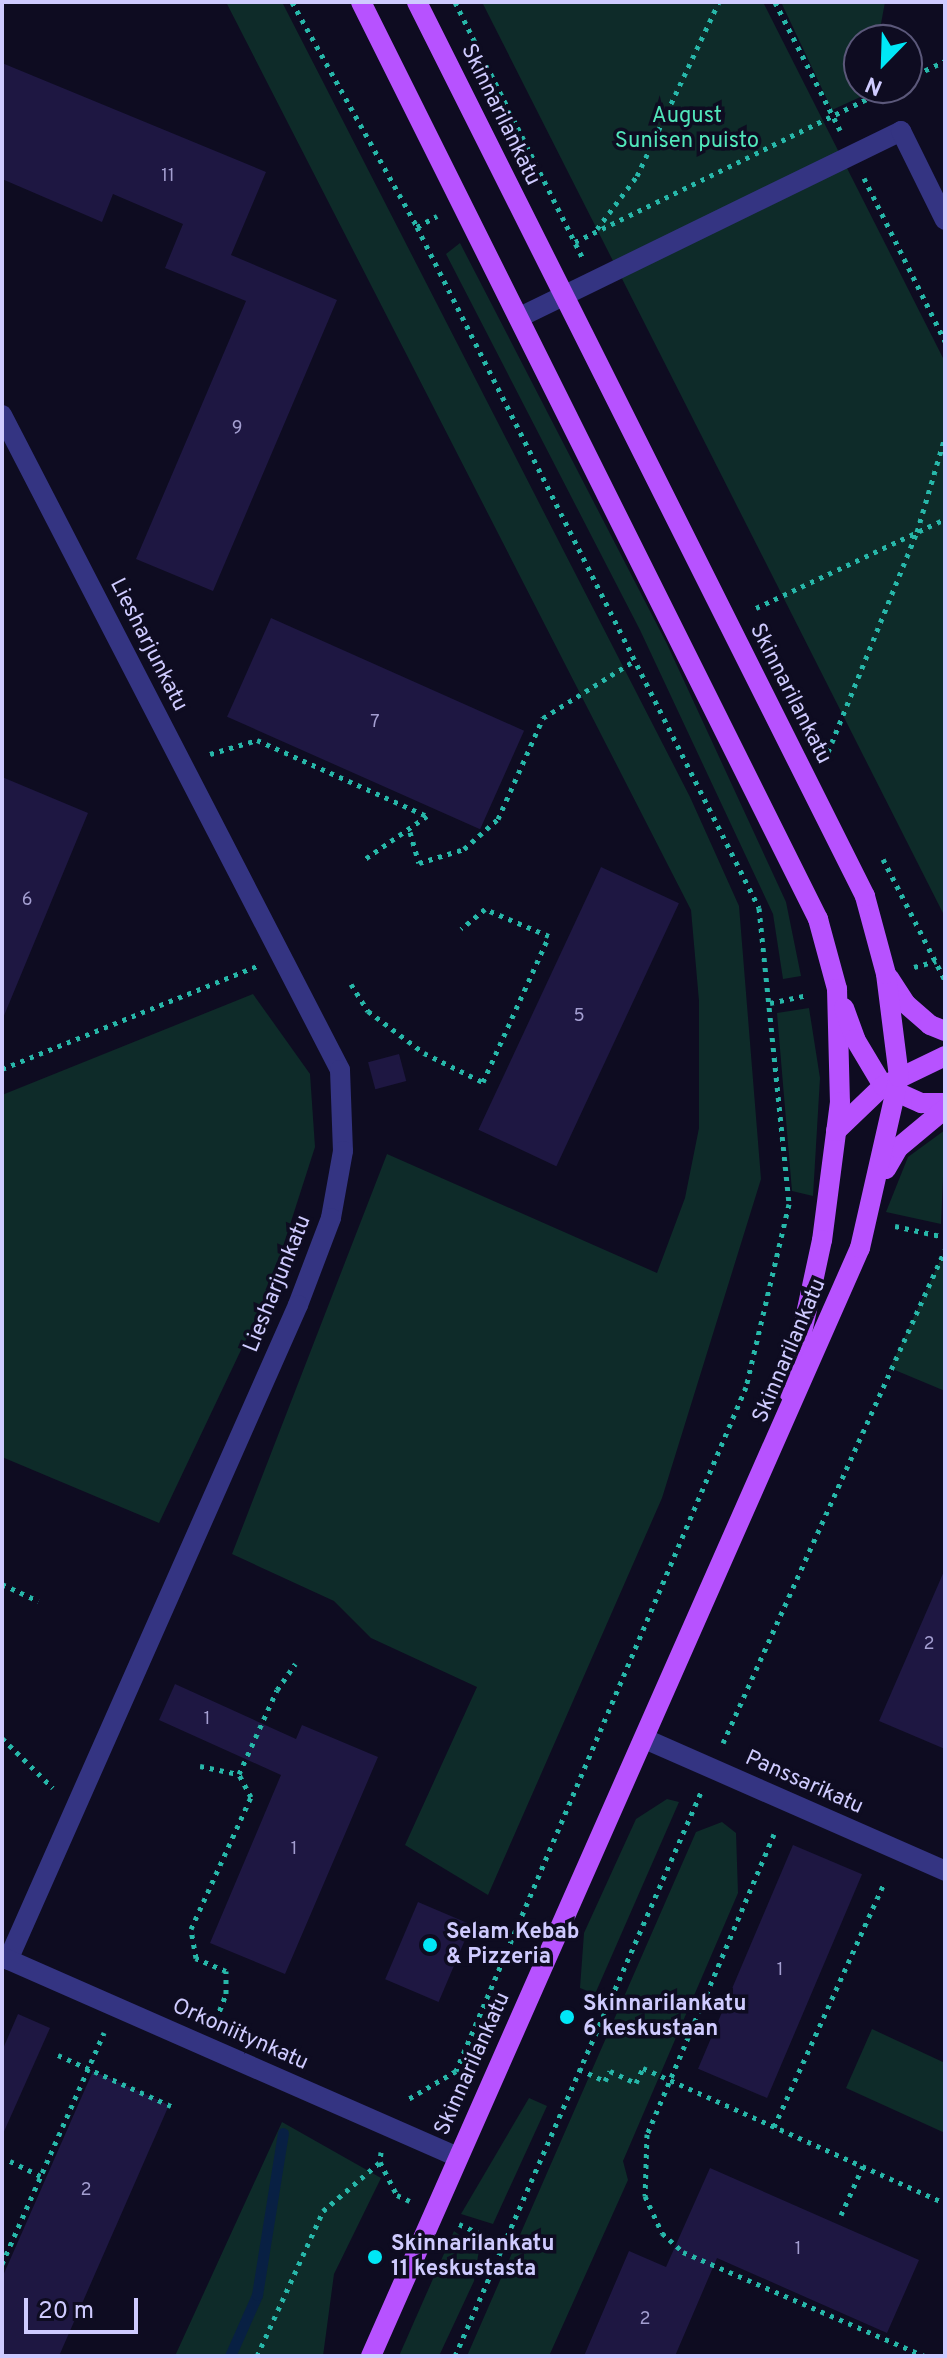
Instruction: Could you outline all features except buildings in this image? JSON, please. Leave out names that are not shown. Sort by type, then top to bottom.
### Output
[{"type":"main road","name":"Skinnarilankatu","points":[[361,2],[818,919],[837,989],[836,1131],[822,1240],[777,1442]]},
{"type":"main road","name":"Skinnarilankatu","points":[[371,2356],[860,1248],[876,1187],[893,1086],[886,974],[865,896],[417,2]]},
{"type":"main road","points":[[886,974],[906,1004],[945,1031]]},
{"type":"main road","points":[[837,989],[855,1039],[893,1086],[921,1103],[945,1106]]},
{"type":"main road","points":[[836,1131],[893,1086],[945,1056]]},
{"type":"main road","points":[[876,1187],[898,1148],[945,1106]]},
{"type":"street","points":[[520,317],[901,131],[945,220]]},
{"type":"street","name":"Liesharjunkatu","points":[[2,415],[340,1070],[343,1151],[331,1218],[298,1305],[5,1958]]},
{"type":"street","name":"Panssarikatu","points":[[645,1739],[945,1871]]},
{"type":"street","name":"Orkoniitynkatu","points":[[5,1958],[458,2157]]},
{"type":"path","points":[[292,2],[417,227],[759,908],[789,1204],[746,1387],[456,2071],[402,2103],[386,2125],[380,2162],[397,2195],[502,2244]]},
{"type":"path","points":[[596,229],[637,176],[719,2]]},
{"type":"path","points":[[923,71],[945,61]]},
{"type":"path","points":[[575,242],[596,229],[856,104]]},
{"type":"path","points":[[828,752],[917,532],[945,437]]},
{"type":"path","points":[[756,608],[945,519]]},
{"type":"path","points":[[410,832],[419,863],[464,849],[498,819],[543,718],[634,661]]},
{"type":"path","points":[[183,765],[241,741],[257,740],[427,816],[410,832],[362,861]]},
{"type":"path","points":[[351,984],[368,1011],[424,1053],[483,1082],[549,936],[485,909],[461,929]]},
{"type":"path","points":[[2,1069],[265,962]]},
{"type":"path","points":[[455,2356],[712,1768],[945,1250]]},
{"type":"path","points":[[2,1584],[38,1601]]},
{"type":"path","points":[[239,1774],[277,1690],[295,1664]]},
{"type":"path","points":[[2,1738],[54,1789]]},
{"type":"path","points":[[200,1766],[239,1774]]},
{"type":"path","points":[[215,2021],[226,1994],[226,1971],[196,1958],[191,1929],[251,1797],[239,1774]]},
{"type":"path","points":[[47,1803],[60,1776]]},
{"type":"path","points":[[774,1834],[647,2134],[645,2196],[662,2233],[683,2252],[925,2356]]},
{"type":"path","points":[[774,2127],[884,1883]]},
{"type":"path","points":[[2,2264],[116,2007]]},
{"type":"path","points":[[58,2055],[171,2106]]},
{"type":"path","points":[[579,2069],[605,2081],[610,2071],[636,2083],[643,2068],[945,2203]]},
{"type":"path","points":[[10,2161],[41,2176]]},
{"type":"path","points":[[257,2356],[323,2211],[380,2162]]},
{"type":"path","points":[[841,2215],[863,2166]]},
{"type":"green space","points":[[226,2],[282,2],[690,797],[739,906],[761,1179],[662,1498],[488,1895],[405,1845],[477,1687],[371,1638],[334,1601],[232,1554],[387,1154],[657,1273],[685,1198],[699,1128],[699,1001],[691,910]]},
{"type":"green space","name":"August Sunisen puisto","points":[[482,2],[763,2],[945,362],[945,917]]},
{"type":"green space","points":[[781,2],[885,2],[881,24],[843,24],[845,104],[832,110]]},
{"type":"green space","points":[[460,243],[667,644],[786,902],[801,976],[783,979],[773,914],[640,630],[446,254]]},
{"type":"green space","points":[[253,994],[310,1074],[315,1147],[268,1293],[159,1523],[2,1457],[2,1095]]},
{"type":"green space","points":[[809,1008],[820,1078],[813,1196],[792,1191],[777,1013]]},
{"type":"green space","points":[[945,1130],[941,1224],[886,1212],[908,1157]]},
{"type":"green space","points":[[945,1250],[945,1391],[890,1368]]},
{"type":"green space","points":[[667,1799],[679,1802],[595,1994],[580,1988],[584,1933],[636,1819]]},
{"type":"green space","points":[[722,1822],[736,1833],[738,1893],[623,2161],[628,2180],[549,2356],[467,2356],[696,1832]]},
{"type":"green space","points":[[872,2029],[945,2063],[945,2133],[846,2088]]},
{"type":"green space","points":[[529,2098],[547,2106],[493,2224],[461,2214]]},
{"type":"green space","points":[[282,2122],[381,2178],[334,2274],[323,2356],[175,2356]]},
{"type":"green space","points":[[454,2231],[479,2250],[474,2281],[439,2356],[399,2356]]},
{"type":"waterway","points":[[230,2356],[257,2295],[283,2133]]},
{"type":"place","name":"Selam Kebab & Pizzeria","points":[[430,1945]]},
{"type":"place","name":"Skinnarilankatu 6 keskustaan","points":[[567,2017]]},
{"type":"place","name":"Skinnarilankatu 11 keskustasta","points":[[375,2257]]}]
